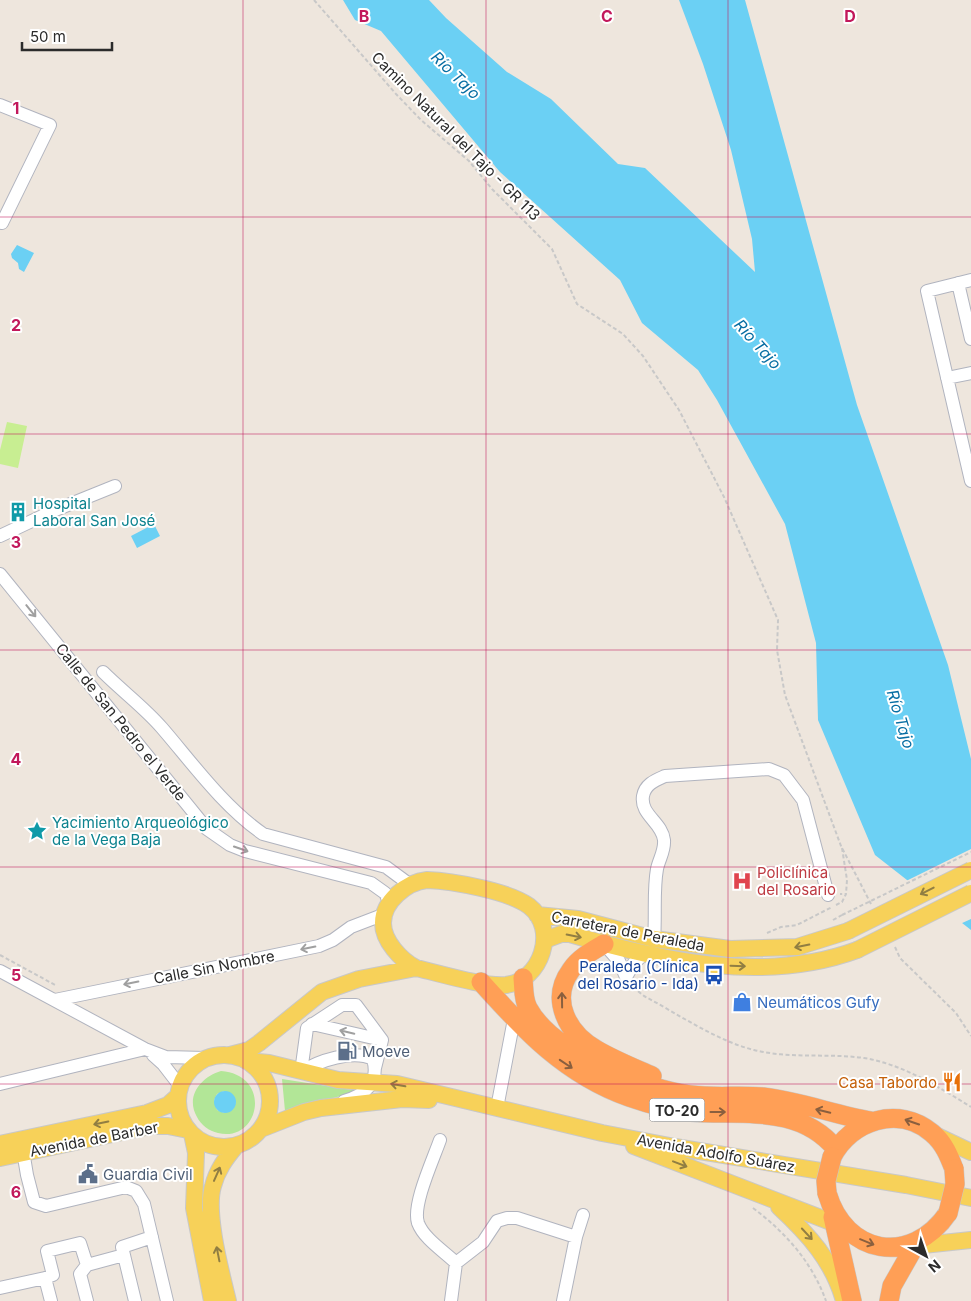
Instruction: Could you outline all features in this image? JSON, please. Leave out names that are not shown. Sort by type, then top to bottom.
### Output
[{"type":"highway","points":[[604,944],[581,959],[567,976],[561,996],[566,1021],[579,1036],[596,1050],[652,1076],[712,1096]]},
{"type":"highway","name":"TO-20","points":[[523,978],[529,1010],[542,1025],[570,1048],[608,1071],[637,1083],[664,1091],[770,1099],[871,1121]]},
{"type":"highway","name":"TO-20","points":[[481,982],[541,1046],[566,1064],[600,1084],[628,1097],[684,1111],[769,1113],[813,1128],[826,1138],[834,1153],[857,1128],[871,1121],[890,1118],[910,1121],[934,1134],[946,1150],[954,1169],[956,1184],[953,1199],[948,1213],[940,1225],[912,1245],[897,1275],[889,1301]]},
{"type":"highway","points":[[834,1153],[826,1181],[852,1301]]},
{"type":"highway","points":[[834,1213],[866,1243],[892,1248],[912,1245]]},
{"type":"main road","name":"Carretera de Peraleda","points":[[537,914],[578,919],[654,939],[730,949],[780,949],[816,942],[848,931],[971,870]]},
{"type":"main road","name":"Carretera de Peraleda","points":[[409,884],[418,881],[437,880],[500,893],[519,899],[537,914],[544,930],[544,940],[537,966],[523,978]]},
{"type":"main road","points":[[409,884],[388,909],[383,923],[386,934],[395,950],[407,964],[416,968],[481,982],[506,984],[523,978]]},
{"type":"main road","name":"Carretera de Peraleda","points":[[544,940],[561,934],[570,934],[644,954],[709,964],[752,966],[806,964],[834,958],[857,950],[971,893]]},
{"type":"main road","points":[[371,976],[386,966],[395,950]]},
{"type":"main road","points":[[212,1301],[194,1208],[196,1153],[190,1132],[180,1114],[179,1091],[194,1065],[205,1058],[217,1055],[230,1055],[248,1050],[322,992],[371,976],[416,968]]},
{"type":"main road","points":[[190,1132],[212,1146],[236,1146],[245,1142],[261,1129],[270,1110],[267,1071],[271,1049],[285,1022]]},
{"type":"main road","points":[[230,1055],[267,1071]]},
{"type":"main road","name":"Avenida Adolfo Suárez","points":[[267,1071],[301,1072],[338,1080],[373,1075],[398,1084],[463,1101],[602,1132],[734,1158],[906,1185],[971,1198]]},
{"type":"main road","name":"Avenida de Barber","points":[[0,1158],[23,1146],[147,1113],[168,1105],[179,1091]]},
{"type":"main road","name":"Avenida Adolfo Suárez","points":[[261,1129],[304,1112],[321,1108],[402,1098],[463,1101]]},
{"type":"main road","points":[[156,1125],[180,1135],[196,1153]]},
{"type":"main road","name":"Avenida de Barber","points":[[0,1144],[23,1146],[156,1125],[190,1132]]},
{"type":"main road","points":[[602,1132],[772,1200],[834,1213]]},
{"type":"main road","points":[[934,1134],[971,1152]]},
{"type":"main road","points":[[228,1301],[212,1222],[211,1195],[217,1174],[236,1146]]},
{"type":"main road","points":[[772,1200],[815,1242],[831,1268],[844,1301]]},
{"type":"main road","points":[[912,1245],[971,1240]]},
{"type":"street","points":[[0,105],[50,125],[2,222],[0,222]]},
{"type":"street","points":[[970,476],[927,290],[971,280]]},
{"type":"street","points":[[958,283],[971,339]]},
{"type":"street","points":[[947,378],[971,372]]},
{"type":"street","points":[[0,536],[115,486]]},
{"type":"street","points":[[78,501],[84,513]]},
{"type":"street","name":"Calle de San Pedro el Verde","points":[[0,574],[207,829],[230,845],[245,851],[371,883],[385,893],[388,909]]},
{"type":"street","points":[[103,672],[161,727],[180,752],[255,828],[270,837],[342,854],[386,867],[409,884]]},
{"type":"street","points":[[654,939],[657,870],[664,850],[664,837],[645,812],[643,797],[646,789],[652,782],[666,776],[769,769],[784,775],[803,800],[828,895]]},
{"type":"street","name":"Calle Sin Nombre","points":[[55,1000],[319,946],[333,940],[351,927],[388,909]]},
{"type":"street","points":[[604,944],[619,960],[626,977]]},
{"type":"street","points":[[626,977],[634,963],[644,954]]},
{"type":"street","points":[[0,971],[145,1049],[166,1058],[187,1060],[205,1058]]},
{"type":"street","points":[[301,1072],[307,1028],[342,1005],[356,1005],[382,1040]]},
{"type":"street","points":[[497,1108],[514,1019]]},
{"type":"street","points":[[312,1024],[382,1040]]},
{"type":"street","points":[[321,1108],[365,1093],[373,1075],[382,1040]]},
{"type":"street","points":[[0,1084],[145,1049]]},
{"type":"street","points":[[145,1049],[163,1064],[179,1091]]},
{"type":"street","points":[[301,1072],[312,1065],[333,1058],[367,1057],[372,1060],[373,1075]]},
{"type":"street","points":[[440,1140],[416,1212],[418,1224],[425,1234],[456,1263]]},
{"type":"street","points":[[23,1146],[34,1202],[46,1206],[126,1187],[136,1192],[144,1204],[167,1301]]},
{"type":"street","points":[[563,1301],[576,1236],[583,1215]]},
{"type":"street","points":[[451,1301],[456,1263],[483,1242],[497,1222],[507,1218],[517,1218],[576,1236]]},
{"type":"street","points":[[135,1301],[122,1247],[152,1237]]},
{"type":"street","points":[[0,1288],[53,1275],[47,1251],[80,1243],[87,1265]]},
{"type":"street","points":[[87,1301],[80,1274],[87,1265],[124,1255]]},
{"type":"street","points":[[45,1278],[51,1301]]},
{"type":"path","name":"Camino Natural del Tajo - GR 113","points":[[314,0],[396,94],[421,120],[469,161],[492,189],[552,250],[577,304],[623,334],[643,356],[679,410],[724,497],[748,548],[769,604],[778,620],[776,650],[780,679],[841,846],[847,880],[846,894]]},
{"type":"path","points":[[825,924],[971,852]]},
{"type":"path","points":[[762,937],[772,930],[797,925],[818,915],[842,902],[846,894],[828,895]]},
{"type":"path","points":[[0,955],[60,988]]},
{"type":"path","points":[[626,977],[634,988],[644,996],[742,1046],[780,1054],[855,1058],[885,1063],[934,1085],[971,1107]]},
{"type":"path","points":[[746,1203],[774,1224],[795,1246],[815,1276],[826,1301]]},
{"type":"green space","points":[[7,422],[27,426],[18,468],[0,464],[0,450]]},
{"type":"green space","points":[[221,1071],[238,1075],[248,1084],[254,1095],[255,1107],[251,1119],[244,1128],[232,1133],[218,1133],[208,1129],[199,1120],[194,1109],[194,1095],[201,1083]],"holes":[[[224,1091],[236,1102],[233,1109],[224,1113],[217,1110],[214,1100],[217,1094]]]},
{"type":"green space","points":[[282,1079],[359,1091],[285,1111]]},
{"type":"water","name":"Río Tajo","points":[[343,0],[429,0],[446,18],[507,72],[551,99],[618,164],[645,168],[755,272],[752,239],[731,150],[703,64],[679,0],[745,0],[857,405],[948,665],[971,759],[971,930],[875,855],[818,720],[816,643],[785,524],[717,400],[698,370],[642,323],[620,280],[500,172],[381,31],[355,20]]},
{"type":"water","points":[[17,245],[34,253],[24,272],[19,269],[18,263],[12,258],[11,254]]},
{"type":"water","points":[[154,524],[160,536],[137,548],[131,536]]},
{"type":"water","points":[[225,1091],[233,1094],[236,1102],[233,1110],[225,1113],[217,1110],[214,1102],[217,1094]]},
{"type":"pier","points":[[971,849],[971,919],[960,924],[906,881]]},
{"type":"place","name":"Hospital Laboral San José","points":[[18,512]]},
{"type":"place","name":"Yacimiento Arqueológico de la Vega Baja","points":[[37,831]]},
{"type":"place","name":"Policlínica del Rosario","points":[[742,881]]},
{"type":"place","name":"Peraleda (Clínica del Rosario - Ida)","points":[[714,975]]},
{"type":"place","name":"Neumáticos Gufy","points":[[742,1002]]},
{"type":"place","name":"Moeve","points":[[347,1051]]},
{"type":"place","name":"Casa Tabordo","points":[[952,1082]]},
{"type":"place","name":"Guardia Civil","points":[[88,1174]]}]
